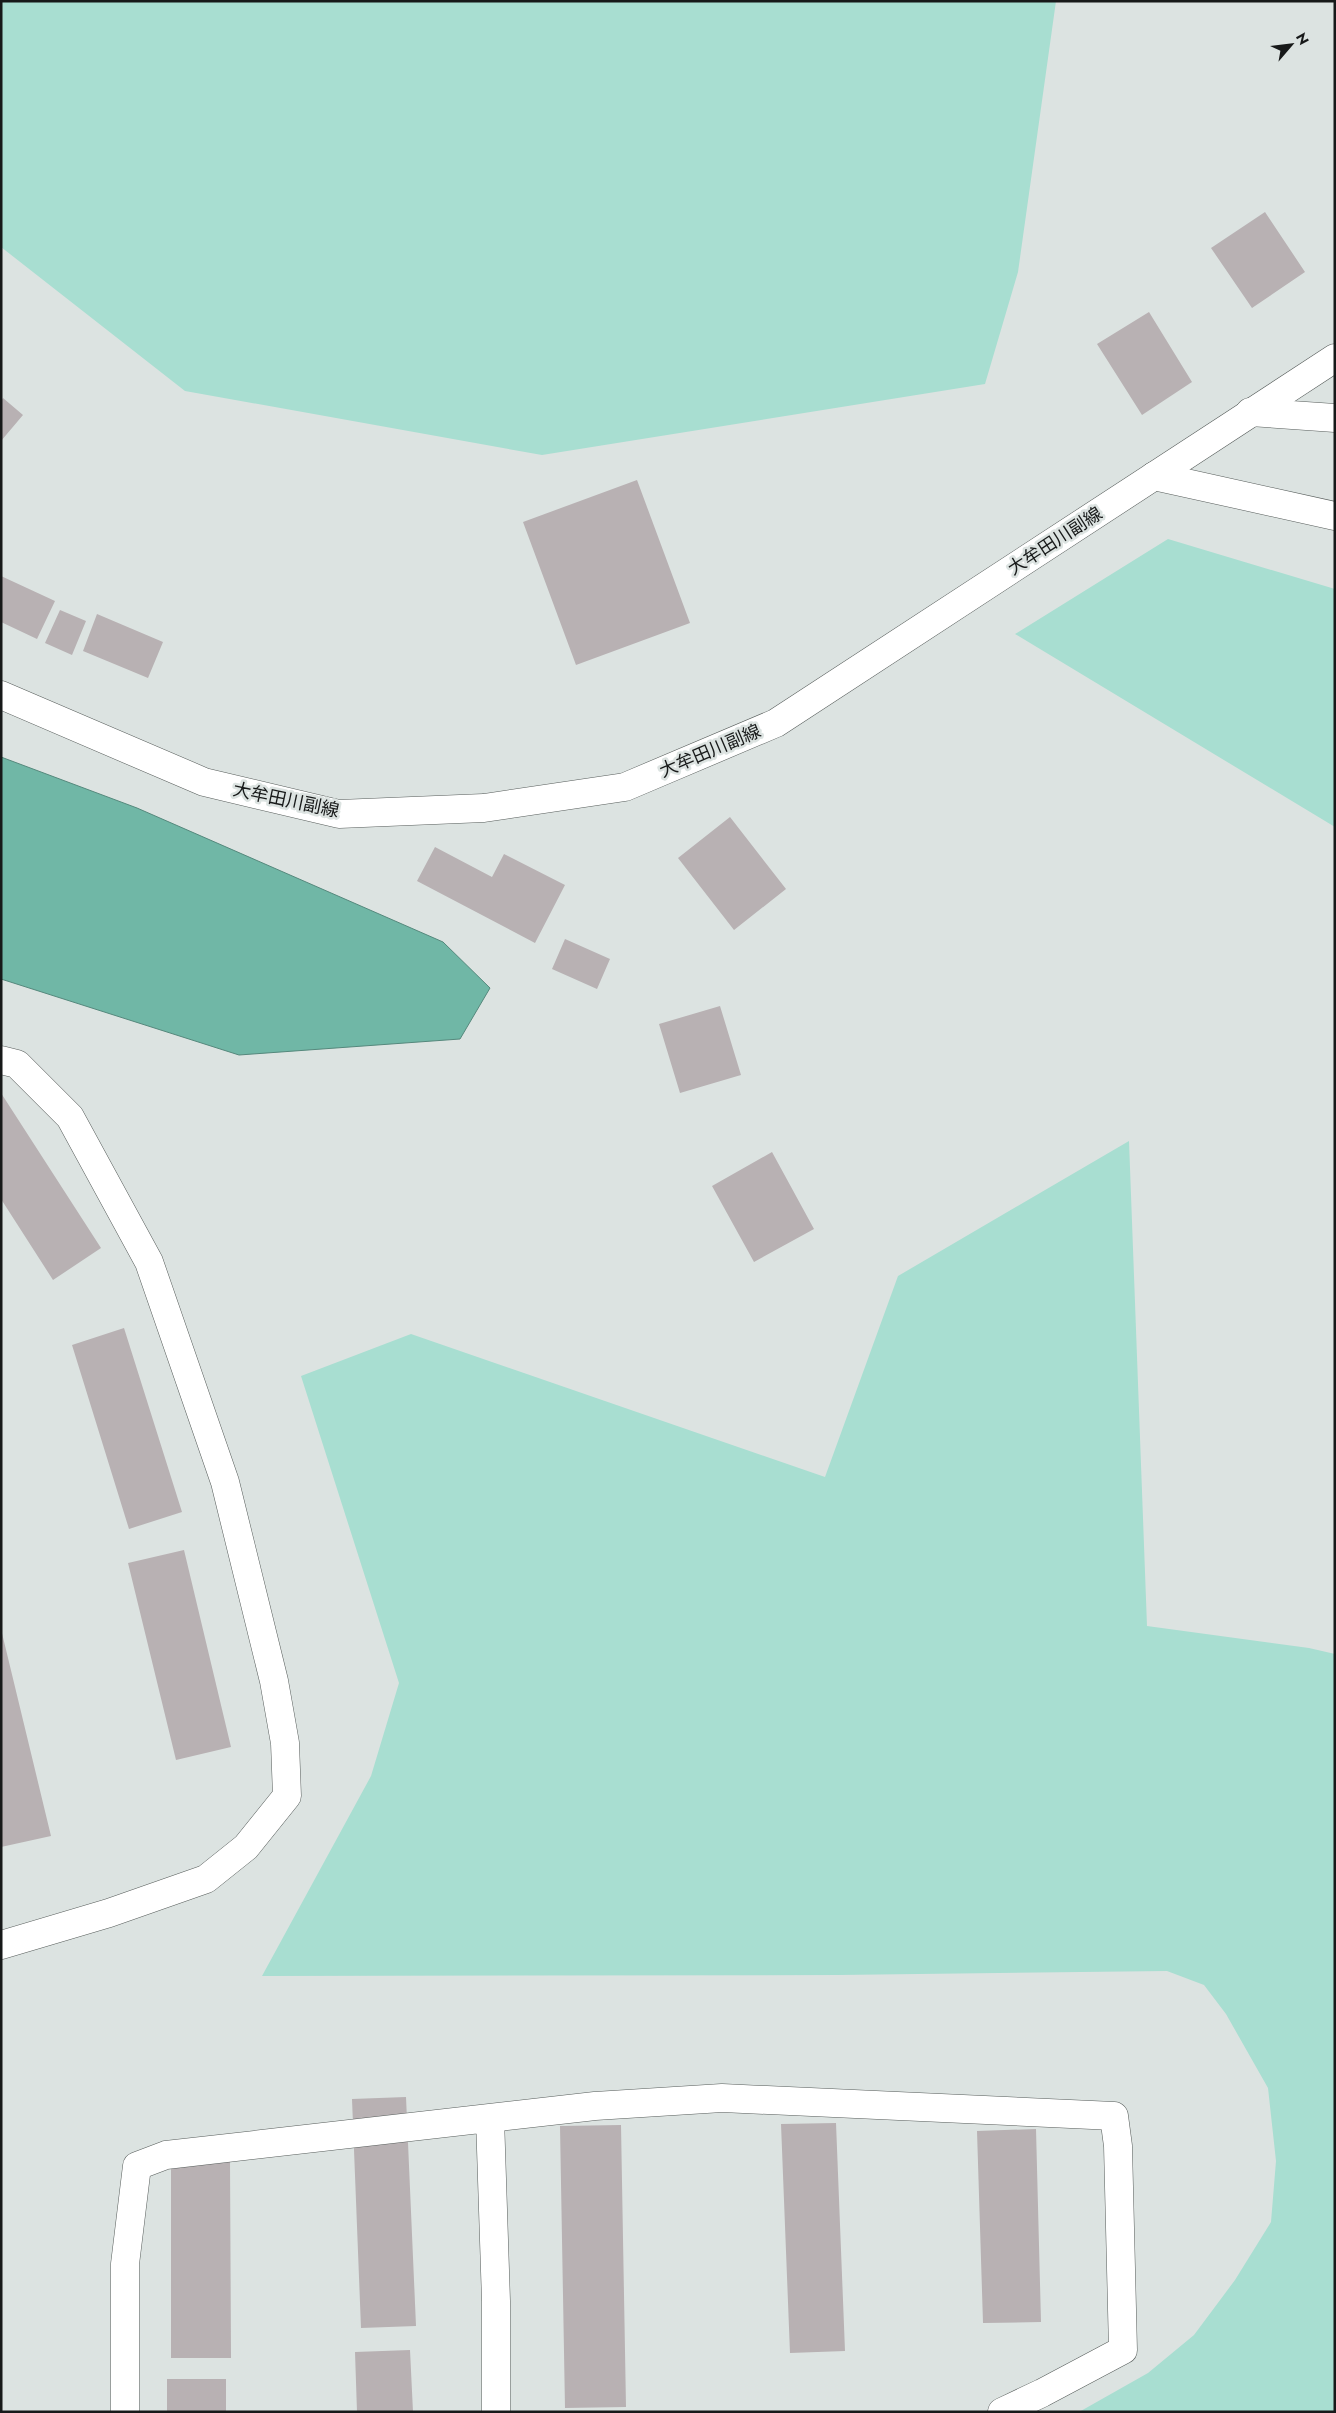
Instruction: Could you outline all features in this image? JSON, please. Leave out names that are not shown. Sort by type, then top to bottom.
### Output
[{"type":"street","name":"大牟田川副線","points":[[1,695],[204,782],[339,814],[484,808],[625,788],[776,723],[1335,358]]},
{"type":"street","points":[[1250,412],[1335,418]]},
{"type":"street","points":[[1154,476],[1335,516]]},
{"type":"street","points":[[1,1060],[17,1064],[70,1117],[149,1262],[225,1482],[274,1681],[285,1743],[287,1796],[246,1847],[206,1880],[109,1913],[1,1945]]},
{"type":"street","points":[[126,2412],[125,2264],[137,2166],[166,2155],[595,2106],[722,2098],[1114,2116],[1118,2146],[1123,2350],[1002,2412]]},
{"type":"street","points":[[490,2118],[496,2301],[496,2412]]},
{"type":"shaded area","points":[[1,1],[1056,1],[1018,272],[985,384],[542,455],[185,391],[1,247]]},
{"type":"shaded area","points":[[1168,539],[1335,589],[1335,827],[1015,634]]},
{"type":"shaded area","points":[[1,757],[137,808],[443,942],[490,988],[460,1039],[239,1055],[1,979]]},
{"type":"shaded area","points":[[1129,1141],[1147,1626],[1309,1648],[1335,1654],[1335,2412],[1079,2412],[1148,2373],[1194,2335],[1235,2280],[1271,2222],[1276,2161],[1268,2088],[1226,2014],[1204,1985],[1167,1971],[838,1975],[262,1976],[371,1776],[399,1683],[301,1376],[411,1334],[825,1477],[898,1276]]},
{"type":"building","points":[[1265,212],[1305,272],[1252,308],[1211,248]]},
{"type":"building","points":[[1149,312],[1192,382],[1142,415],[1097,344]]},
{"type":"building","points":[[3,398],[23,415],[1,441],[1,401]]},
{"type":"building","points":[[637,480],[690,623],[576,665],[523,522]]},
{"type":"building","points":[[1,576],[55,601],[37,639],[1,622]]},
{"type":"building","points":[[60,610],[86,621],[72,655],[45,643]]},
{"type":"building","points":[[97,614],[163,642],[148,678],[83,651]]},
{"type":"building","points":[[730,817],[786,889],[734,930],[678,858]]},
{"type":"building","points":[[435,847],[492,877],[504,854],[565,885],[535,943],[417,881]]},
{"type":"building","points":[[565,939],[610,959],[597,989],[552,969]]},
{"type":"building","points":[[720,1006],[741,1075],[680,1093],[659,1024]]},
{"type":"building","points":[[1,1093],[101,1248],[53,1280],[1,1199]]},
{"type":"building","points":[[772,1152],[814,1229],[754,1262],[712,1186]]},
{"type":"building","points":[[124,1328],[182,1512],[129,1529],[72,1345]]},
{"type":"building","points":[[184,1550],[231,1747],[176,1760],[128,1563]]},
{"type":"building","points":[[1,1629],[51,1836],[1,1847]]},
{"type":"building","points":[[406,2097],[416,2326],[361,2328],[352,2099]]},
{"type":"building","points":[[836,2123],[845,2351],[790,2353],[781,2124]]},
{"type":"building","points":[[621,2125],[626,2407],[565,2408],[560,2126]]},
{"type":"building","points":[[1036,2129],[1041,2322],[983,2323],[977,2131]]},
{"type":"building","points":[[171,2161],[230,2161],[231,2358],[171,2358]]},
{"type":"building","points":[[410,2350],[413,2412],[357,2412],[355,2352]]},
{"type":"building","points":[[167,2379],[226,2379],[226,2412],[167,2412]]}]
